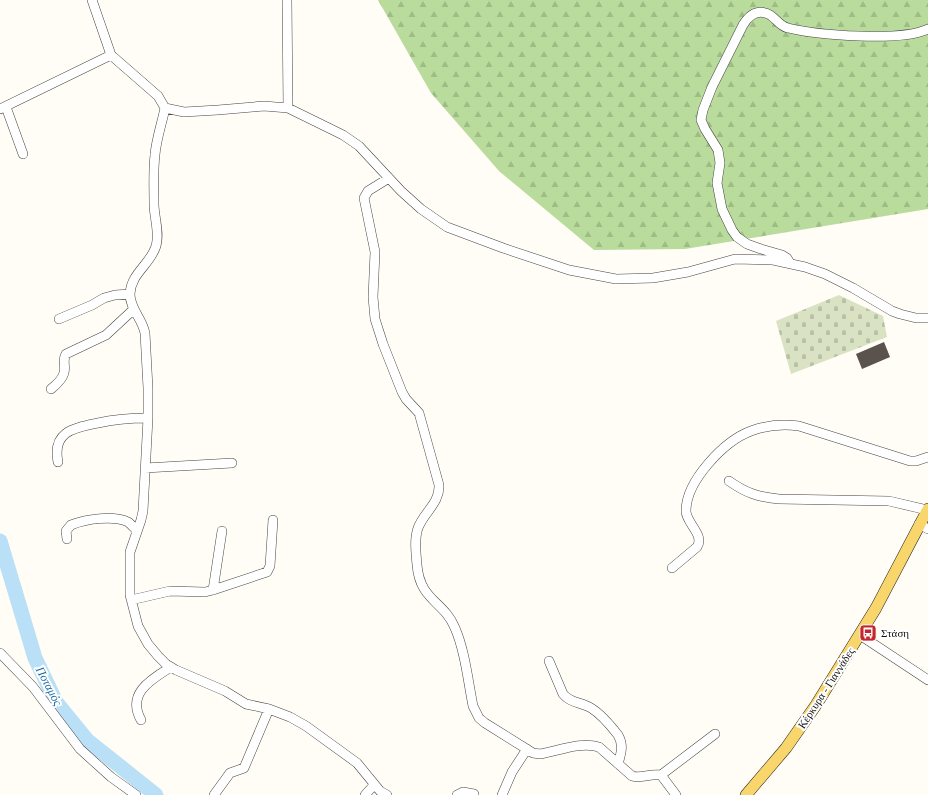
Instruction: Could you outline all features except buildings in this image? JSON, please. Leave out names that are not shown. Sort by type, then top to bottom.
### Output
[{"type":"main road","name":"Κέρκυρα - Γιαννάδες","points":[[746,795],[801,728],[860,635],[924,527],[928,509]]},
{"type":"street","points":[[92,0],[111,55],[158,96],[165,108],[155,155],[154,209],[157,236],[156,246],[150,257],[133,279],[130,294],[131,304],[143,324],[145,332],[148,388],[148,418],[143,511],[130,552],[129,579],[131,600],[138,626],[148,644],[158,656],[171,667],[225,691],[246,704],[269,709],[306,726],[357,763],[371,779],[374,785],[387,795]]},
{"type":"street","points":[[287,0],[288,108]]},
{"type":"street","points":[[790,263],[787,258],[782,255],[747,244],[732,230],[722,209],[719,196],[717,183],[720,163],[718,150],[701,120],[703,110],[712,87],[743,25],[747,19],[755,13],[764,12],[771,15],[786,28],[851,36],[905,35],[928,29]]},
{"type":"street","points":[[22,154],[3,108],[111,55]]},
{"type":"street","points":[[165,108],[184,112],[264,106],[288,108],[343,134],[360,146],[420,209],[447,227],[497,246],[569,270],[616,279],[653,278],[688,272],[735,259],[773,260],[790,263],[825,274],[853,288],[892,311],[907,316],[928,318]]},
{"type":"street","points":[[389,178],[368,191],[364,198],[375,252],[373,297],[375,319],[402,392],[406,399],[419,413],[439,485],[439,492],[436,499],[418,528],[416,538],[416,564],[418,578],[426,593],[448,615],[456,628],[473,706],[476,713],[485,723],[527,749],[540,754],[593,745],[600,747],[628,774],[636,778],[655,774],[661,775],[676,795]]},
{"type":"street","points":[[59,319],[92,305],[104,298],[115,295],[130,294]]},
{"type":"street","points":[[51,389],[63,376],[65,367],[63,358],[66,354],[106,335],[134,310]]},
{"type":"street","points":[[58,462],[56,455],[58,443],[64,435],[74,428],[123,418],[148,418]]},
{"type":"street","points":[[672,568],[697,547],[699,542],[686,514],[686,501],[692,485],[711,459],[735,440],[750,431],[770,426],[799,426],[910,461],[916,461],[928,457]]},
{"type":"street","points":[[145,468],[232,464]]},
{"type":"street","points":[[729,481],[748,493],[761,497],[779,499],[889,501],[928,509]]},
{"type":"street","points":[[67,539],[66,531],[71,525],[100,518],[126,522],[137,531]]},
{"type":"street","points":[[131,600],[170,592],[205,592],[265,573],[270,566],[273,520]]},
{"type":"street","points":[[213,590],[222,531]]},
{"type":"street","points":[[860,635],[928,680]]},
{"type":"street","points":[[0,653],[33,687],[80,749],[112,777],[136,795]]},
{"type":"street","points":[[549,661],[566,698],[593,709],[618,735],[622,746],[618,764]]},
{"type":"street","points":[[141,720],[137,711],[136,703],[139,693],[150,680],[171,667]]},
{"type":"street","points":[[214,795],[230,773],[244,768],[269,709]]},
{"type":"street","points":[[661,775],[715,734]]},
{"type":"street","points":[[502,795],[512,772],[527,749]]},
{"type":"street","points":[[365,795],[374,785]]},
{"type":"street","points":[[456,795],[463,792],[474,794]]},
{"type":"green space","points":[[378,0],[928,0],[928,209],[685,249],[594,250],[499,171],[431,93]]},
{"type":"green space","points":[[839,295],[883,316],[887,337],[791,374],[776,321]]},
{"type":"waterway","name":"Ποταμός","points":[[0,541],[35,658],[56,702],[87,740],[156,795]]},
{"type":"place","name":"Στάση","points":[[868,633]]}]
